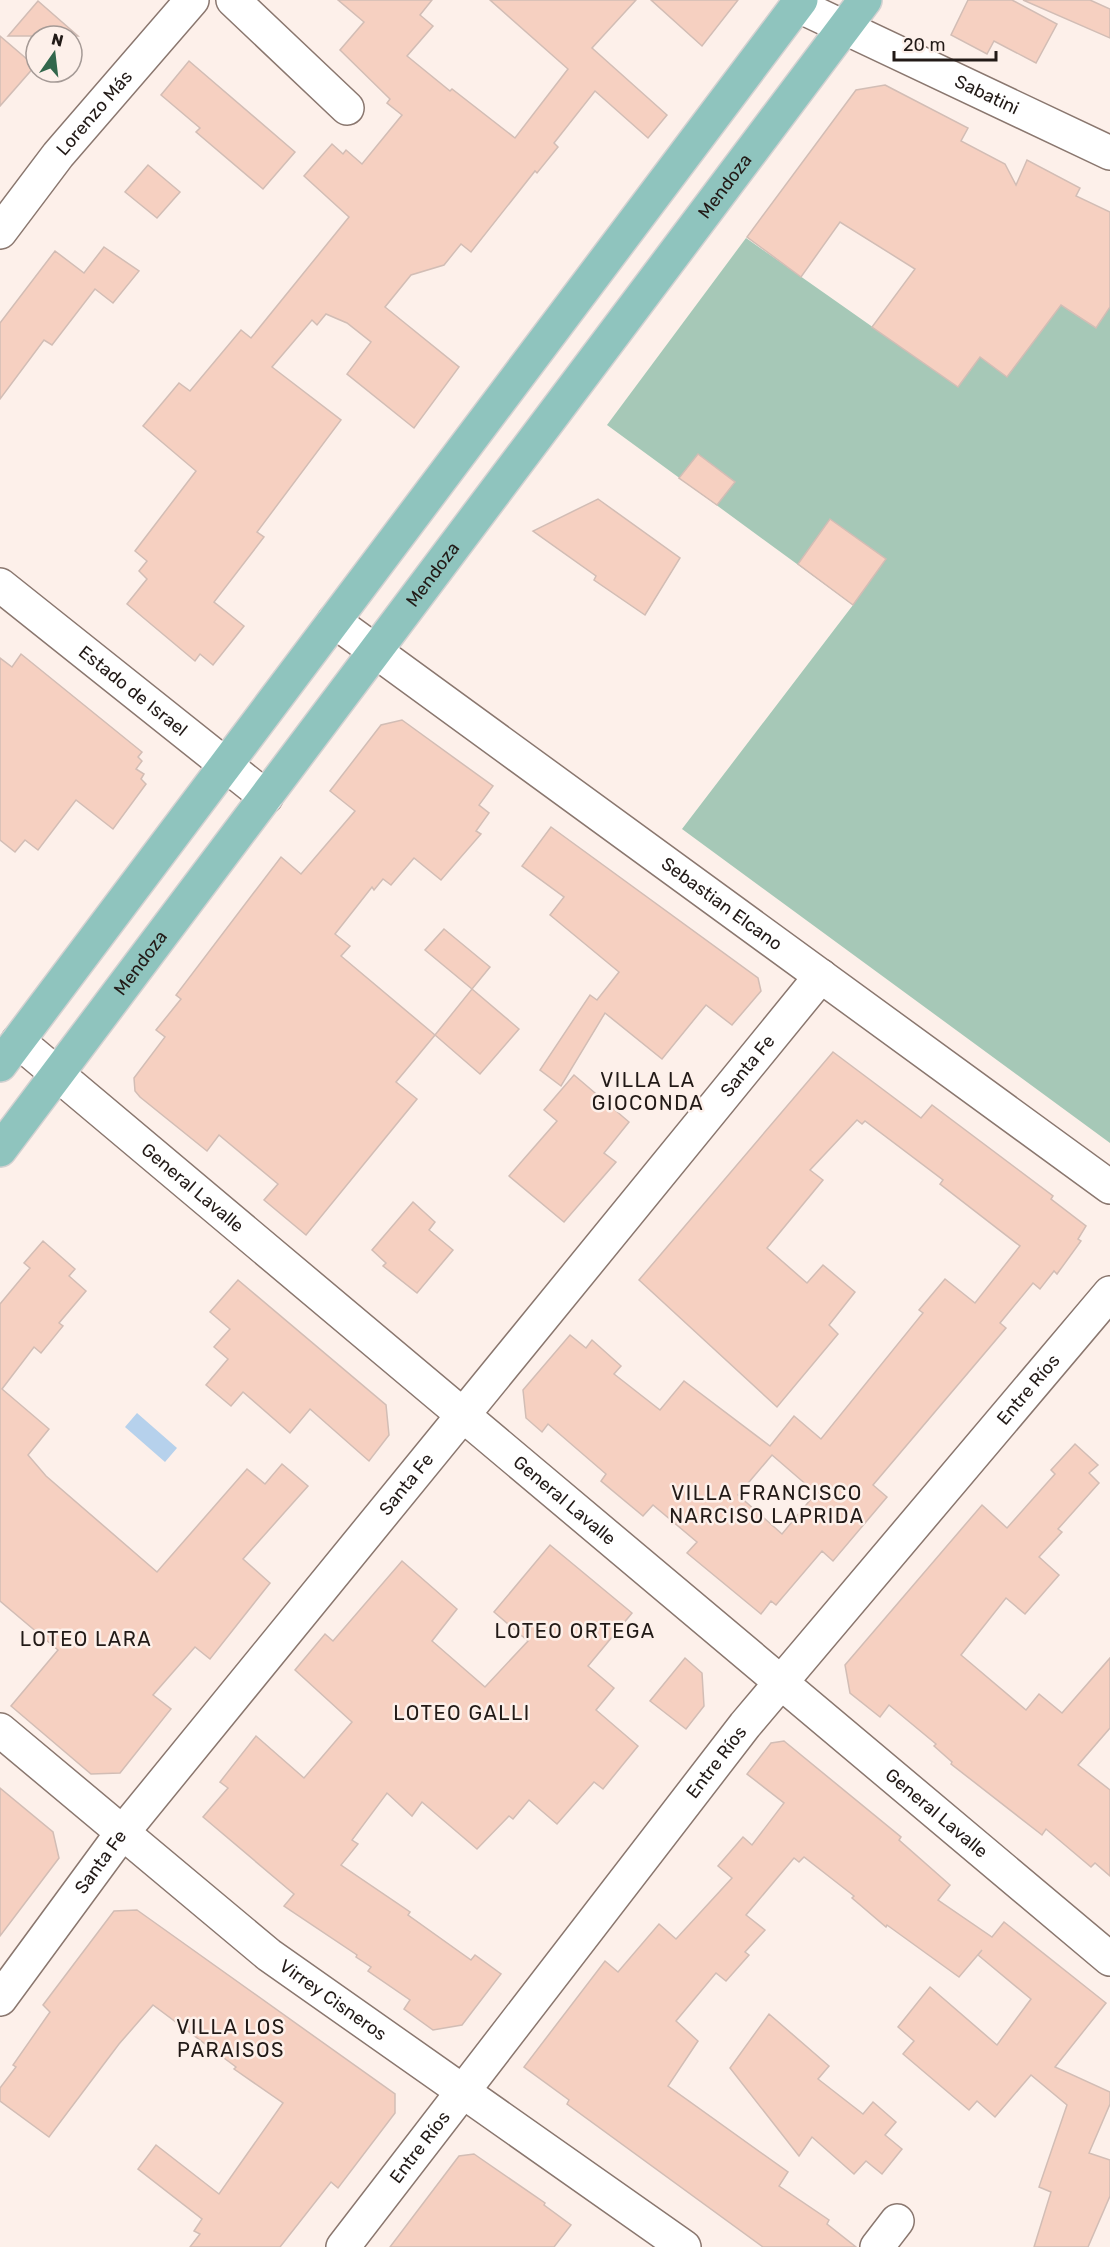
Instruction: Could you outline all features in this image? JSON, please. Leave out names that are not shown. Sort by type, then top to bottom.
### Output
[{"type":"main road","name":"Mendoza","points":[[0,1150],[865,0]]},
{"type":"main road","points":[[9,1053],[799,3]]},
{"type":"street","name":"Lorenzo Más","points":[[0,232],[58,155],[192,0]]},
{"type":"street","points":[[233,0],[347,108]]},
{"type":"street","name":"Sabatini","points":[[799,3],[1110,153]]},
{"type":"street","name":"Estado de Israel","points":[[0,585],[266,797]]},
{"type":"street","name":"Sebastian Elcano","points":[[334,621],[1110,1187]]},
{"type":"street","name":"Santa Fe","points":[[0,1999],[122,1833],[821,976]]},
{"type":"street","name":"General Lavalle","points":[[9,1053],[57,1074],[1110,1959]]},
{"type":"street","name":"Entre Ríos","points":[[343,2247],[745,1725],[1110,1293]]},
{"type":"street","name":"Virrey Cisneros","points":[[0,1730],[269,1955],[684,2247]]},
{"type":"street","points":[[877,2247],[897,2221]]},
{"type":"green space","points":[[746,238],[958,387],[1049,262],[1110,298],[1110,1143],[682,829],[853,605],[607,425]]},
{"type":"water","points":[[137,1413],[177,1448],[165,1462],[125,1427]]},
{"type":"building","points":[[338,0],[432,0],[420,15],[433,26],[407,56],[450,91],[452,89],[515,138],[568,69],[490,0],[636,0],[592,48],[667,115],[648,138],[595,91],[554,143],[558,147],[537,173],[535,171],[471,252],[461,244],[444,265],[411,275],[385,307],[459,367],[414,428],[347,374],[371,342],[347,323],[326,314],[317,325],[312,320],[272,367],[341,420],[257,532],[264,537],[214,602],[244,626],[213,665],[200,654],[195,661],[127,604],[147,579],[139,571],[147,561],[135,551],[196,471],[143,426],[179,383],[190,391],[241,330],[251,338],[349,217],[304,176],[332,144],[343,154],[346,150],[362,164],[402,115],[387,103],[390,99],[340,50],[364,22]]},
{"type":"building","points":[[651,0],[738,0],[702,46]]},
{"type":"building","points":[[968,0],[1012,0],[1057,24],[1036,63],[994,41],[987,54],[951,35]]},
{"type":"building","points":[[1023,0],[1090,0],[1110,9],[1110,38]]},
{"type":"building","points":[[38,1],[64,24],[24,24],[24,36],[8,36]]},
{"type":"building","points":[[0,36],[24,57],[24,79],[0,106]]},
{"type":"building","points":[[189,61],[295,152],[263,189],[196,132],[200,128],[161,95]]},
{"type":"building","points":[[885,85],[968,128],[961,141],[1005,164],[1016,185],[1027,160],[1080,188],[1076,196],[1110,212],[1110,307],[1096,328],[1061,305],[1007,377],[980,357],[958,387],[872,327],[915,269],[840,222],[801,277],[747,237],[856,90]]},
{"type":"building","points":[[148,165],[180,192],[157,218],[125,192]]},
{"type":"building","points":[[104,247],[139,271],[113,303],[95,289],[52,345],[44,340],[0,399],[0,323],[55,251],[84,273]]},
{"type":"building","points":[[698,454],[735,482],[717,505],[679,478]]},
{"type":"building","points":[[598,499],[680,558],[645,615],[594,580],[596,576],[533,531]]},
{"type":"building","points":[[830,519],[886,559],[853,605],[798,564]]},
{"type":"building","points":[[21,654],[142,752],[138,757],[142,761],[136,769],[144,774],[141,779],[146,784],[113,829],[76,800],[38,850],[25,840],[15,852],[0,840],[0,658],[12,667]]},
{"type":"building","points":[[402,720],[493,786],[479,805],[489,813],[476,831],[481,834],[441,880],[414,858],[391,885],[383,879],[374,890],[372,887],[335,934],[350,946],[341,956],[435,1035],[396,1082],[417,1099],[306,1235],[264,1200],[278,1184],[219,1135],[207,1151],[140,1097],[135,1091],[134,1078],[165,1037],[156,1030],[181,999],[176,995],[281,857],[301,874],[355,811],[330,791],[381,725]]},
{"type":"building","points":[[551,827],[758,978],[761,991],[732,1025],[706,1005],[662,1059],[605,1013],[561,1086],[540,1070],[590,995],[597,1000],[619,972],[550,915],[564,897],[522,866]]},
{"type":"building","points":[[444,929],[490,967],[472,989],[425,950]]},
{"type":"building","points":[[472,989],[519,1029],[480,1074],[435,1035]]},
{"type":"building","points":[[833,1052],[921,1118],[932,1105],[1053,1196],[1051,1199],[1086,1226],[1078,1239],[1081,1241],[1057,1274],[1054,1271],[1040,1289],[1033,1283],[1000,1323],[1006,1328],[873,1485],[887,1497],[833,1561],[822,1551],[776,1605],[771,1601],[761,1614],[687,1553],[697,1542],[653,1505],[643,1516],[601,1481],[606,1474],[548,1424],[542,1432],[526,1418],[523,1390],[570,1335],[586,1348],[592,1340],[621,1366],[614,1374],[660,1410],[684,1381],[770,1446],[794,1416],[821,1439],[923,1313],[919,1310],[945,1279],[975,1303],[1020,1246],[940,1184],[943,1180],[865,1121],[862,1124],[857,1120],[810,1170],[823,1180],[767,1248],[807,1283],[823,1265],[855,1292],[829,1325],[838,1334],[777,1407],[639,1280]],"holes":[[[772,1455],[816,1493],[782,1534],[738,1495]]]},
{"type":"building","points":[[574,1075],[629,1122],[604,1153],[616,1162],[564,1222],[509,1176],[557,1121],[544,1110]]},
{"type":"building","points":[[413,1202],[435,1222],[429,1230],[453,1250],[417,1293],[383,1266],[386,1263],[372,1250]]},
{"type":"building","points":[[43,1241],[75,1269],[69,1276],[86,1291],[59,1323],[63,1326],[41,1353],[34,1347],[2,1389],[49,1429],[28,1455],[46,1476],[157,1572],[247,1469],[265,1484],[282,1464],[308,1486],[243,1559],[270,1583],[210,1659],[195,1647],[153,1695],[171,1709],[120,1773],[91,1774],[11,1706],[58,1650],[0,1601],[0,1304],[30,1268],[24,1263]]},
{"type":"building","points":[[238,1280],[386,1405],[389,1435],[369,1461],[310,1409],[290,1433],[243,1392],[231,1406],[206,1385],[228,1359],[214,1347],[230,1329],[210,1312]]},
{"type":"building","points":[[1075,1444],[1098,1465],[1089,1473],[1099,1483],[1058,1529],[1062,1532],[1039,1557],[1059,1575],[1025,1614],[1006,1598],[961,1655],[1026,1710],[1039,1694],[1062,1713],[1110,1658],[1110,1728],[1078,1765],[1110,1790],[1110,1876],[1095,1863],[1091,1867],[1046,1829],[1042,1835],[951,1764],[952,1762],[934,1746],[936,1744],[889,1705],[880,1717],[850,1693],[845,1665],[982,1505],[1007,1528],[1055,1474],[1051,1470]]},
{"type":"building","points":[[550,1545],[632,1613],[588,1666],[614,1688],[596,1710],[638,1746],[603,1789],[594,1782],[557,1824],[529,1800],[513,1819],[509,1816],[477,1849],[422,1802],[412,1816],[387,1793],[352,1840],[358,1844],[341,1865],[410,1912],[408,1915],[471,1960],[475,1955],[501,1974],[462,2025],[433,2030],[404,2009],[410,2000],[368,1971],[371,1967],[356,1957],[357,1955],[284,1906],[294,1894],[203,1817],[228,1788],[220,1782],[256,1736],[304,1778],[352,1722],[295,1670],[325,1634],[333,1641],[402,1561],[457,1609],[432,1641],[485,1687],[528,1641],[494,1612]]},
{"type":"building","points":[[685,1658],[702,1673],[704,1706],[686,1729],[650,1701]]},
{"type":"building","points":[[784,1741],[901,1837],[899,1840],[950,1885],[938,1900],[992,1937],[1004,1922],[1106,2003],[1055,2067],[1110,2092],[1110,2104],[1089,2153],[1110,2160],[1110,2196],[1088,2247],[1034,2247],[1051,2192],[1039,2187],[1067,2105],[1031,2075],[995,2117],[977,2101],[969,2110],[903,2054],[914,2041],[898,2027],[930,1987],[997,2045],[1031,1999],[978,1955],[982,1950],[959,1977],[887,1925],[886,1927],[852,1898],[854,1896],[804,1857],[799,1862],[794,1858],[746,1915],[765,1930],[745,1952],[749,1955],[726,1981],[716,1973],[676,2021],[698,2041],[668,2086],[788,2172],[779,2186],[829,2220],[827,2224],[856,2247],[763,2247],[567,2104],[569,2100],[524,2067],[605,1961],[618,1972],[659,1924],[676,1939],[732,1878],[718,1866],[743,1837],[752,1845],[784,1803],[747,1774],[771,1743]]},
{"type":"building","points":[[0,1788],[53,1832],[59,1858],[0,1936]]},
{"type":"building","points":[[137,1910],[395,2094],[395,2113],[338,2188],[331,2182],[280,2247],[190,2247],[200,2234],[194,2231],[202,2219],[138,2169],[156,2145],[219,2194],[283,2103],[234,2069],[236,2067],[153,2005],[119,2044],[49,2137],[0,2101],[0,2088],[16,2067],[13,2065],[50,2012],[43,2005],[114,1911]]},
{"type":"building","points":[[769,2014],[829,2066],[818,2079],[863,2114],[873,2102],[896,2122],[885,2135],[902,2149],[882,2174],[866,2161],[854,2174],[812,2137],[799,2156],[730,2068]]},
{"type":"building","points":[[474,2154],[545,2203],[544,2205],[571,2225],[554,2247],[390,2247],[459,2156]]},
{"type":"district","name":"VILLA LA GIOCONDA","points":[[648,1092]]},
{"type":"district","name":"VILLA FRANCISCO NARCISO LAPRIDA","points":[[767,1504]]},
{"type":"district","name":"LOTEO ORTEGA","points":[[575,1631]]},
{"type":"district","name":"LOTEO LARA","points":[[86,1639]]},
{"type":"district","name":"LOTEO GALLI","points":[[462,1713]]},
{"type":"district","name":"VILLA LOS PARAISOS","points":[[231,2038]]}]
